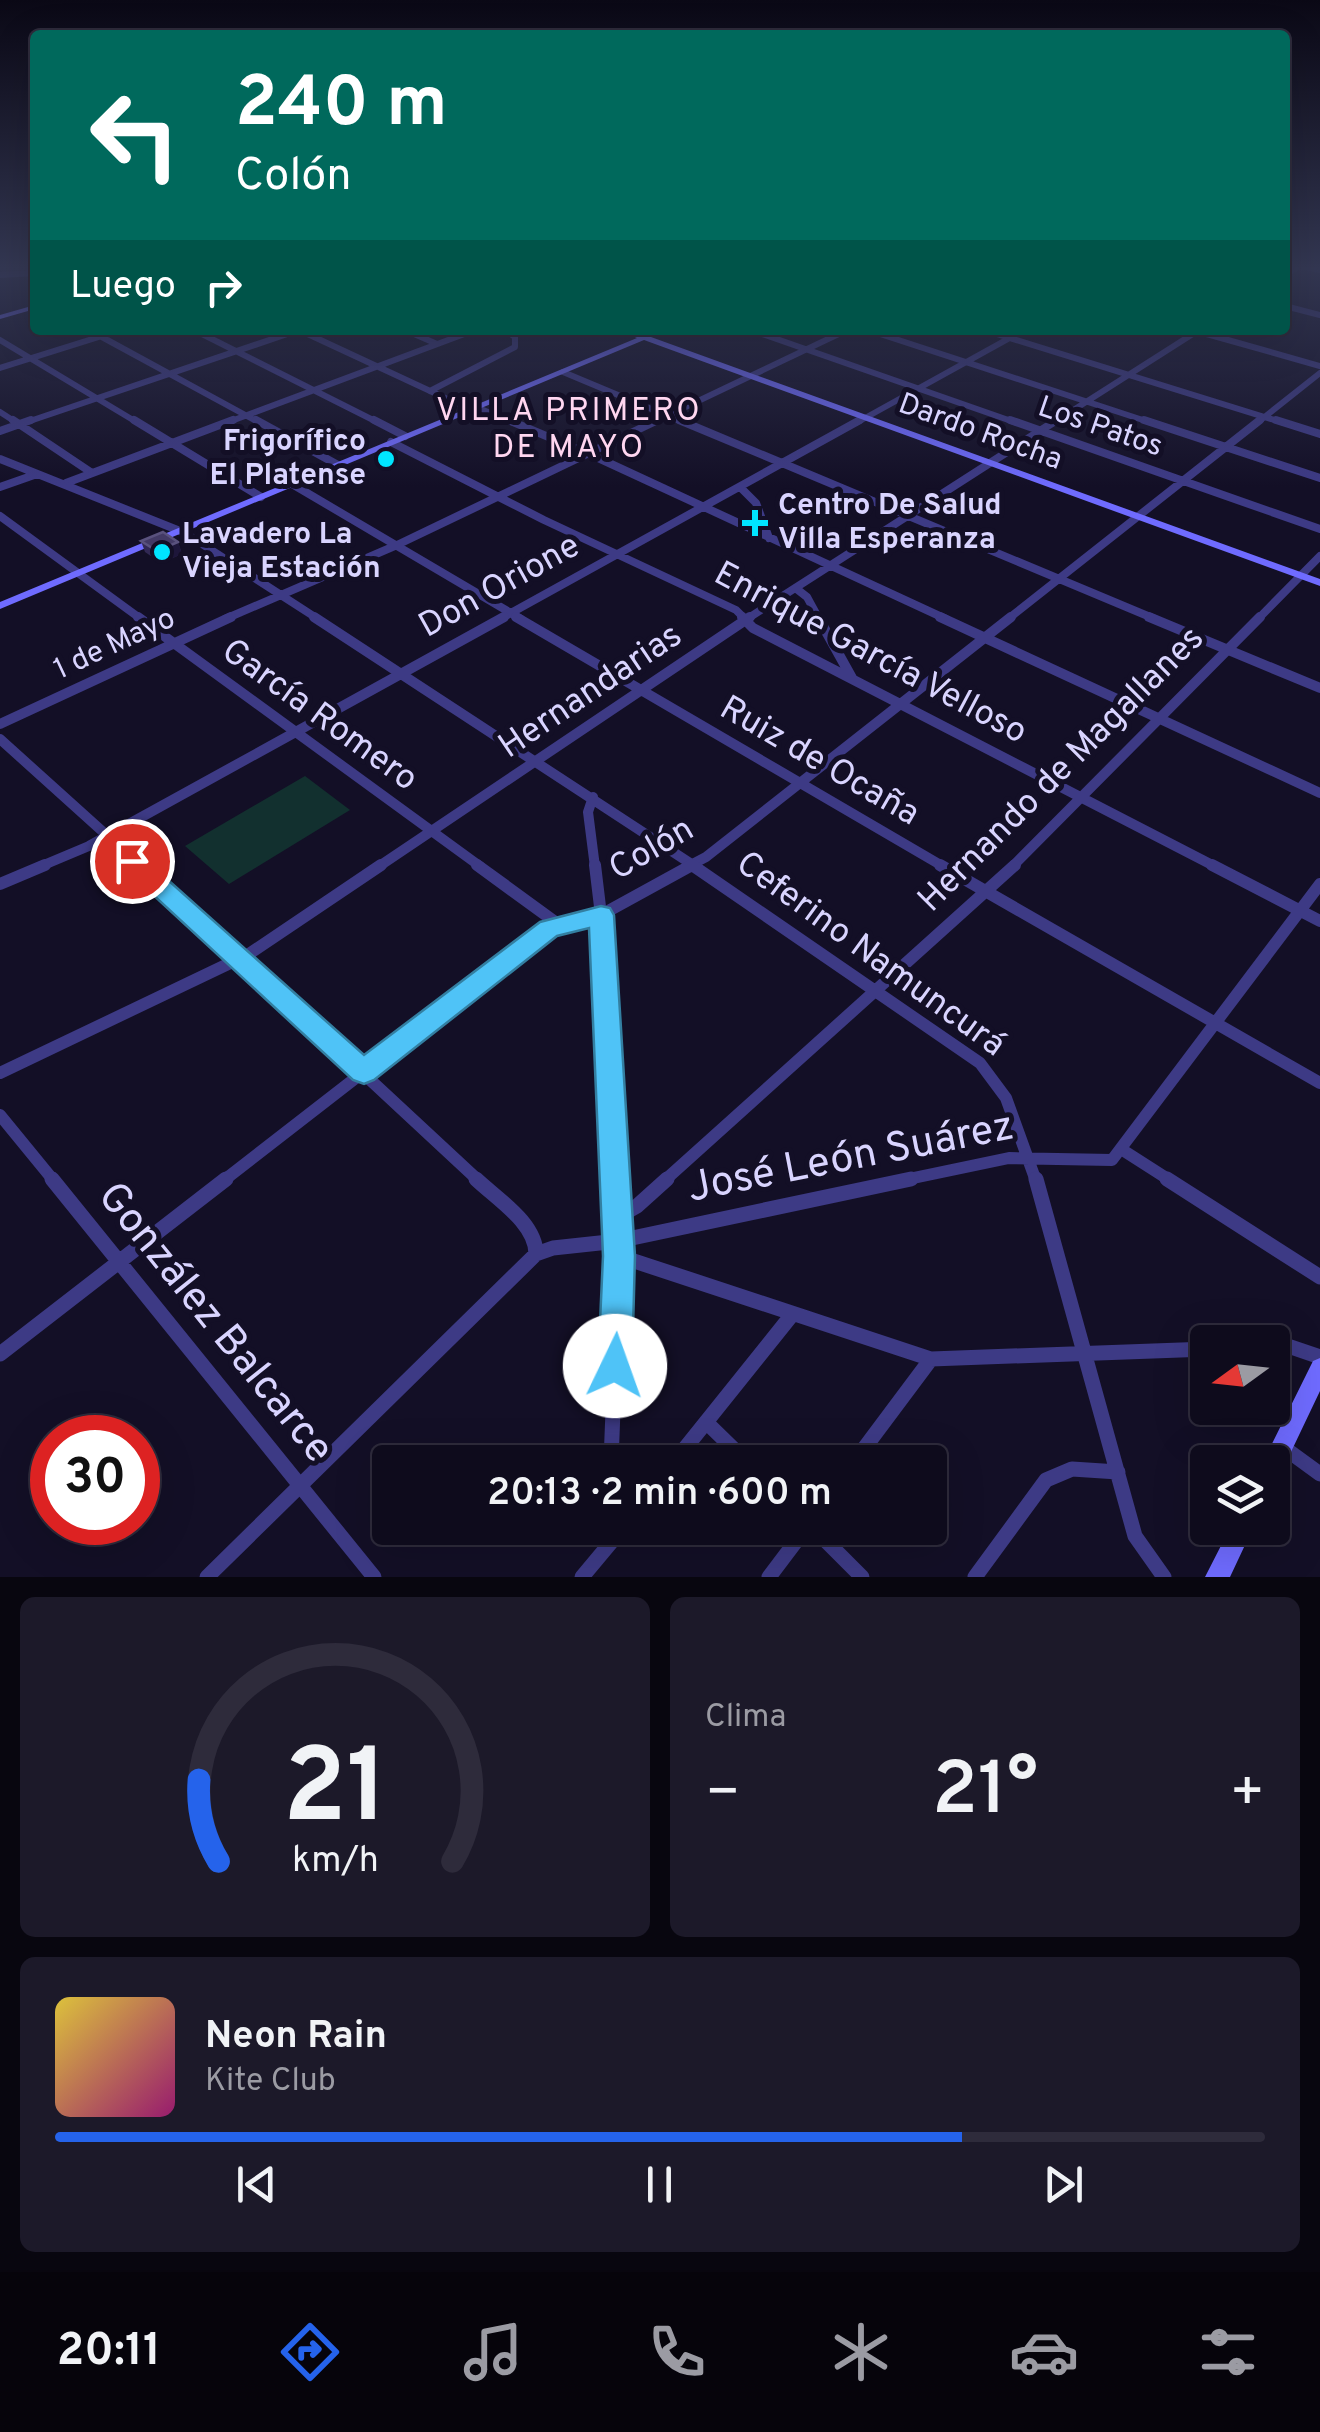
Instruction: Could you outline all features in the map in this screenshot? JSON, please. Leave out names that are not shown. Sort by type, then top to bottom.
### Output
[{"type":"main road","points":[[1284,1445],[1320,1368]]},
{"type":"street","points":[[1,341],[262,497]]},
{"type":"street","points":[[0,368],[86,341]]},
{"type":"street","points":[[109,341],[338,465]]},
{"type":"street","points":[[215,341],[406,436]]},
{"type":"street","points":[[0,432],[267,341]]},
{"type":"street","points":[[322,341],[430,392],[588,454],[1320,793]]},
{"type":"street","points":[[430,341],[438,344]]},
{"type":"street","points":[[65,484],[447,341]]},
{"type":"street","points":[[430,392],[515,347],[515,341]]},
{"type":"street","points":[[0,606],[638,341]]},
{"type":"street","name":"Dardo Rocha","points":[[651,341],[1320,583]]},
{"type":"street","name":"Los Patos","points":[[780,341],[1320,529]]},
{"type":"street","name":"1 de Mayo","points":[[0,724],[172,642],[397,545],[825,341]]},
{"type":"street","points":[[900,341],[1320,478]]},
{"type":"street","name":"Don Orione","points":[[0,884],[104,837],[1005,341]]},
{"type":"street","points":[[1018,341],[1320,434]]},
{"type":"street","name":"Hernandarias","points":[[0,1073],[242,958],[747,620],[1180,341]]},
{"type":"street","points":[[1226,341],[1320,370]]},
{"type":"street","name":"Colón","points":[[0,1354],[558,924],[601,915],[693,866],[1320,370]]},
{"type":"street","points":[[563,372],[1320,688]]},
{"type":"street","points":[[0,412],[92,473]]},
{"type":"street","name":"Enrique García Velloso","points":[[391,442],[496,497],[736,610],[752,628],[1320,921]]},
{"type":"street","name":"Ceferino Namuncurá","points":[[0,459],[180,530],[592,797],[878,989],[992,1074],[1030,1158],[1135,1536],[1164,1577]]},
{"type":"street","points":[[0,487],[37,474]]},
{"type":"street","name":"Ruiz de Ocaña","points":[[292,484],[799,784],[1320,1083]]},
{"type":"street","points":[[740,487],[756,503],[769,538]]},
{"type":"street","name":"García Romero","points":[[0,516],[558,924]]},
{"type":"street","name":"Hernando de Magallanes","points":[[616,1218],[637,1206],[988,891],[1320,556]]},
{"type":"street","points":[[798,590],[807,598],[853,680]]},
{"type":"street","points":[[0,740],[242,958],[529,1229],[536,1240],[536,1254]]},
{"type":"street","points":[[592,797],[588,812],[601,915],[618,1249],[612,1445]]},
{"type":"street","points":[[1320,884],[1121,1149],[1320,1277]]},
{"type":"street","name":"González Balcarce","points":[[0,1115],[374,1577]]},
{"type":"street","name":"José León Suárez","points":[[618,1249],[1009,1158],[1102,1162],[1112,1160],[1121,1149]]},
{"type":"street","points":[[208,1577],[536,1254],[553,1248],[618,1249],[791,1316],[930,1359],[1190,1349]]},
{"type":"street","points":[[688,1445],[791,1316]]},
{"type":"street","points":[[1290,1347],[1320,1357]]},
{"type":"street","points":[[867,1445],[930,1359]]},
{"type":"street","points":[[706,1422],[730,1445]]},
{"type":"street","points":[[1290,1462],[1320,1474]]},
{"type":"street","points":[[975,1577],[1046,1480],[1060,1470],[1074,1467],[1118,1472]]},
{"type":"street","points":[[582,1577],[607,1545]]},
{"type":"street","points":[[769,1577],[796,1545]]},
{"type":"street","points":[[828,1545],[862,1577]]},
{"type":"street","points":[[1217,1577],[1233,1545]]},
{"type":"green space","points":[[305,776],[350,810],[229,884],[185,846]]},
{"type":"building","points":[[163,532],[178,542],[157,551],[141,541]]},
{"type":"place","name":"Frigorífico El Platense","points":[[386,459]]},
{"type":"place","name":"Centro De Salud Villa Esperanza","points":[[755,523]]},
{"type":"place","name":"Lavadero La Vieja Estación","points":[[162,552]]},
{"type":"district","name":"VILLA PRIMERO DE MAYO","points":[[569,430]]},
{"type":"route","points":[[132,861],[364,1072],[549,928],[601,915],[619,1256],[615,1366]]}]
